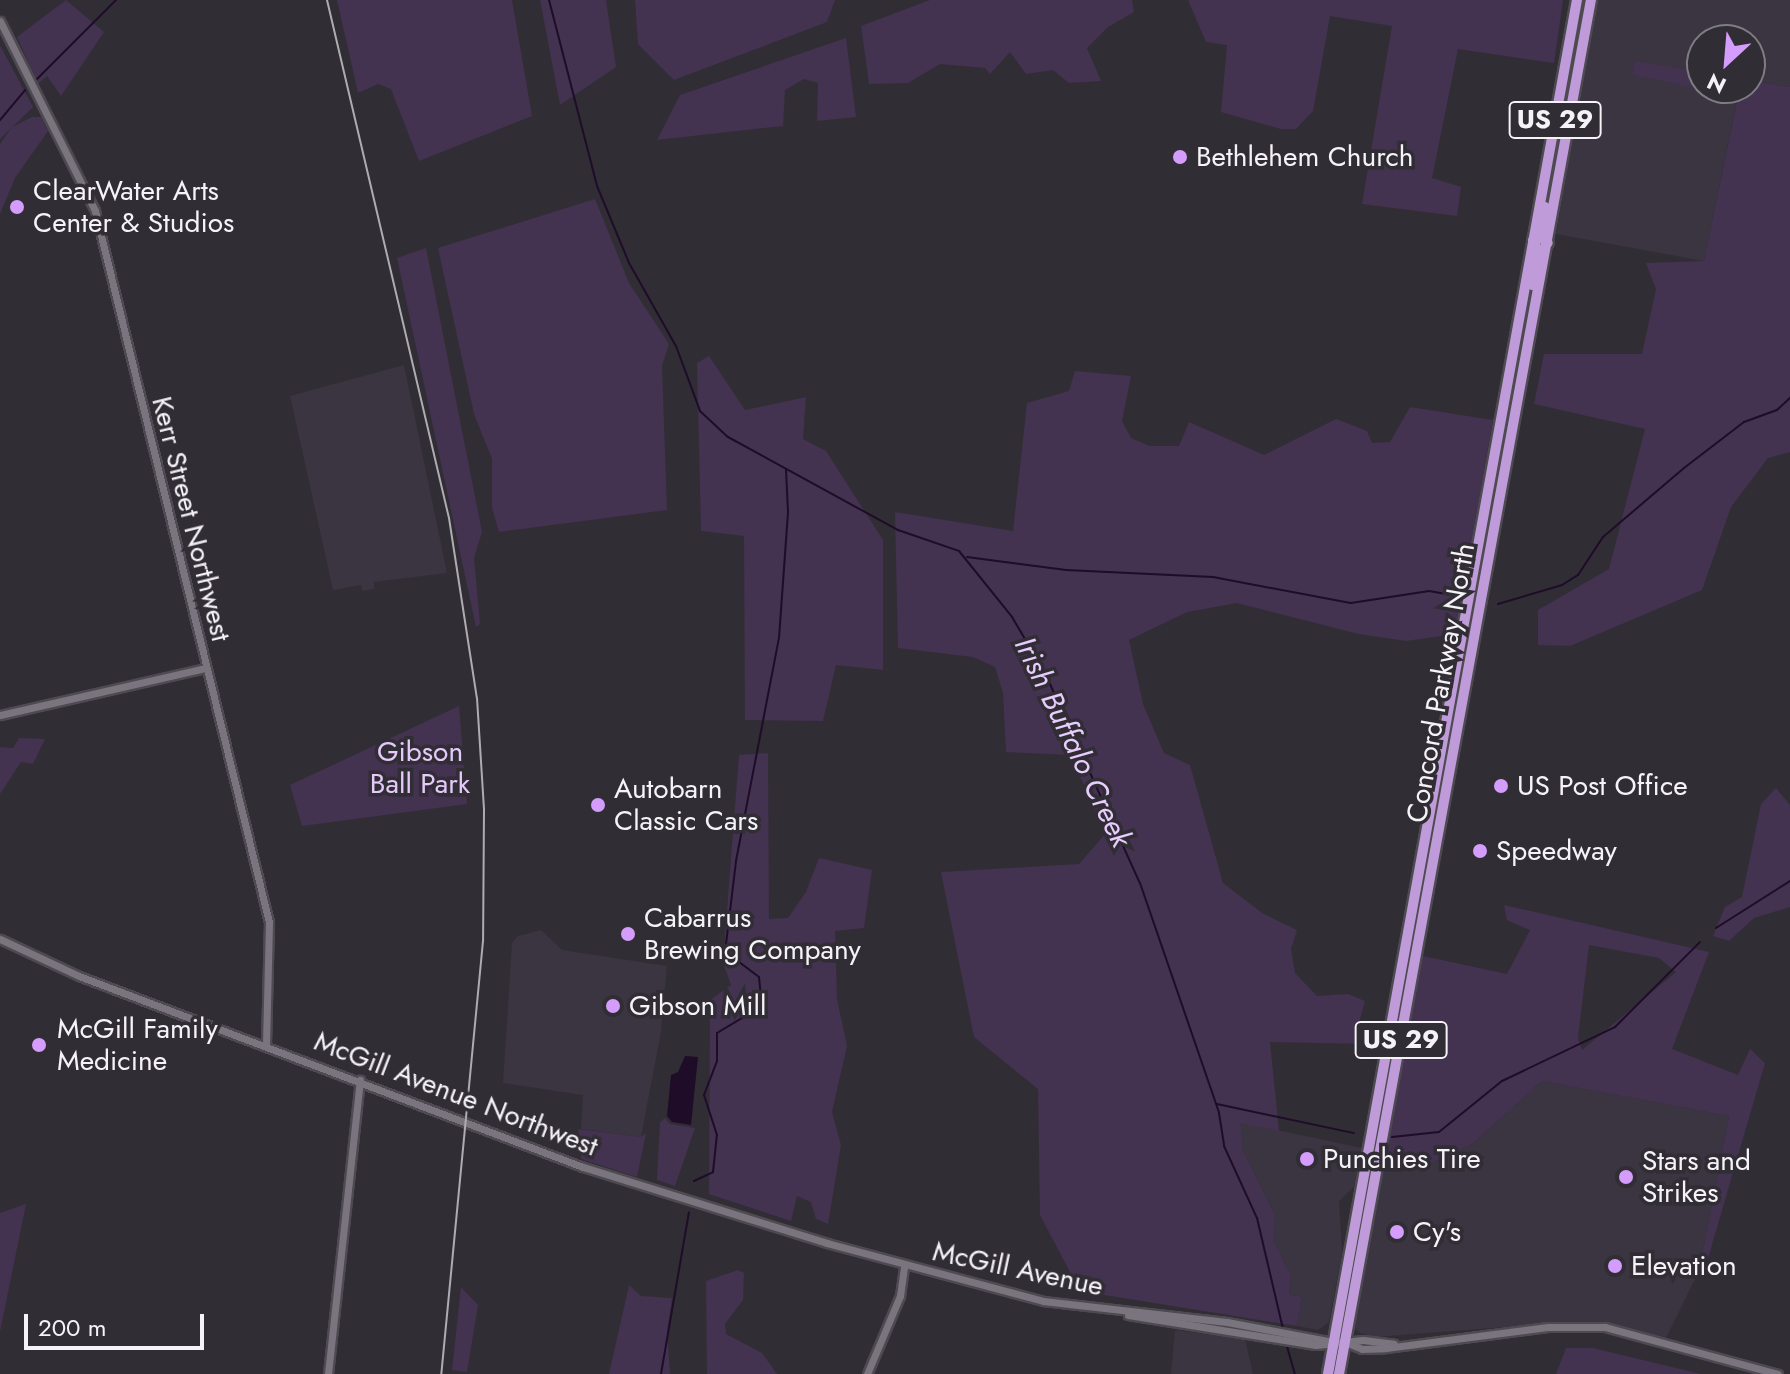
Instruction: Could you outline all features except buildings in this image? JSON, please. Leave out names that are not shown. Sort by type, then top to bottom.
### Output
[{"type":"highway","name":"Concord Parkway North","points":[[1339,1374],[1339,1342],[1360,1193],[1577,0]]},
{"type":"highway","name":"Concord Parkway North","points":[[1328,1374],[1355,1288],[1591,0]]},
{"type":"highway","points":[[1561,86],[1574,88]]},
{"type":"highway","points":[[1548,243],[1543,228],[1550,145]]},
{"type":"highway","points":[[1533,239],[1538,246],[1534,303]]},
{"type":"highway","points":[[1370,1141],[1368,1189],[1372,1196]]},
{"type":"highway","points":[[1355,1288],[1360,1193]]},
{"type":"street","name":"Kerr Street Northwest","points":[[0,21],[95,211],[269,922],[266,1045]]},
{"type":"street","points":[[0,715],[58,706],[205,668]]},
{"type":"street","name":"McGill Avenue Northwest","points":[[0,939],[79,976],[583,1167],[904,1266]]},
{"type":"street","points":[[328,1374],[360,1080]]},
{"type":"street","points":[[867,1374],[900,1296],[904,1266]]},
{"type":"street","name":"McGill Avenue","points":[[904,1266],[1043,1301],[1122,1313]]},
{"type":"street","points":[[1122,1313],[1262,1328],[1317,1341]]},
{"type":"street","points":[[1122,1313],[1187,1327],[1259,1337],[1339,1342],[1362,1349],[1553,1327],[1605,1327],[1778,1374]]},
{"type":"street","points":[[1187,1327],[1247,1326]]},
{"type":"shaded area","points":[[1596,0],[1790,0],[1790,87],[1766,83],[1766,24],[1686,24],[1686,70],[1635,62],[1633,75],[1686,85],[1686,104],[1736,104],[1704,261],[1556,234]]},
{"type":"shaded area","points":[[404,365],[447,573],[374,582],[374,589],[362,591],[361,585],[333,590],[290,396]]},
{"type":"shaded area","points":[[541,930],[562,950],[667,966],[661,1032],[641,1137],[581,1129],[583,1095],[503,1083],[512,943],[518,936]]},
{"type":"shaded area","points":[[685,1056],[698,1057],[691,1125],[672,1122],[667,1116],[671,1075],[678,1072]]},
{"type":"shaded area","points":[[1542,1081],[1729,1116],[1699,1271],[1666,1338],[1609,1324],[1571,1322],[1376,1337],[1360,1333],[1353,1327],[1386,1155],[1429,1164],[1472,1144]]},
{"type":"shaded area","points":[[1239,1122],[1362,1148],[1355,1186],[1339,1201],[1342,1253],[1329,1322],[1318,1330],[1297,1326],[1302,1297],[1289,1294],[1291,1276],[1274,1241],[1275,1215],[1243,1150]]},
{"type":"shaded area","points":[[1175,1330],[1245,1339],[1253,1374],[1171,1374]]},
{"type":"green space","points":[[66,0],[104,32],[61,96],[47,76],[38,84],[17,37]]},
{"type":"green space","points":[[337,0],[512,0],[532,116],[419,161],[391,89],[378,84],[358,93]]},
{"type":"green space","points":[[540,0],[606,0],[616,67],[560,105]]},
{"type":"green space","points":[[635,0],[835,0],[827,22],[674,80],[638,44]]},
{"type":"green space","points":[[930,0],[1132,0],[1134,12],[1108,27],[1087,48],[1101,81],[1069,83],[1053,70],[1026,74],[1010,52],[990,74],[985,68],[940,64],[908,83],[869,84],[861,26]]},
{"type":"green space","points":[[1188,0],[1563,0],[1554,63],[1458,49],[1432,178],[1461,187],[1457,216],[1362,204],[1392,26],[1330,16],[1313,111],[1296,129],[1281,129],[1221,112],[1227,45],[1206,42]]},
{"type":"green space","points":[[846,38],[856,117],[817,121],[818,83],[804,79],[785,90],[783,126],[657,140],[680,95]]},
{"type":"green space","points":[[0,47],[33,107],[0,139]]},
{"type":"green space","points":[[1635,61],[1686,69],[1686,86],[1632,75]]},
{"type":"green space","points":[[1766,83],[1790,87],[1790,452],[1768,458],[1731,507],[1702,590],[1570,646],[1538,645],[1538,610],[1609,569],[1645,429],[1534,404],[1544,354],[1642,354],[1656,289],[1646,263],[1704,261],[1736,104],[1766,104]]},
{"type":"green space","points":[[32,117],[41,117],[48,131],[15,178],[0,214],[0,144],[12,127]]},
{"type":"green space","points":[[595,199],[629,283],[669,344],[662,366],[667,510],[499,532],[492,508],[492,459],[474,414],[438,248]]},
{"type":"green space","points":[[426,248],[482,532],[474,558],[480,624],[476,627],[397,258]]},
{"type":"green space","points":[[709,356],[745,410],[806,397],[803,439],[826,451],[883,540],[883,670],[836,665],[823,721],[745,720],[744,536],[701,531],[697,363]]},
{"type":"green space","points":[[1075,371],[1131,376],[1122,421],[1131,438],[1149,446],[1179,446],[1189,422],[1264,455],[1336,419],[1367,431],[1372,443],[1390,442],[1410,407],[1493,420],[1455,634],[1406,641],[1359,634],[1237,603],[1187,612],[1129,640],[1143,704],[1164,753],[1190,765],[1223,883],[1262,913],[1297,930],[1291,949],[1295,973],[1317,996],[1348,994],[1365,1001],[1359,1023],[1372,1027],[1371,1044],[1270,1042],[1279,1131],[1240,1123],[1243,1150],[1275,1215],[1274,1241],[1291,1276],[1289,1294],[1302,1297],[1297,1326],[1080,1291],[1040,1215],[1038,1089],[974,1037],[941,872],[1079,864],[1106,833],[1070,755],[1006,752],[1003,693],[995,667],[973,657],[898,648],[895,512],[1013,531],[1027,403],[1069,391]]},
{"type":"green space","name":"Gibson Ball Park","points":[[459,706],[467,804],[302,826],[290,785]]},
{"type":"green space","points":[[19,738],[45,739],[33,764],[21,762],[0,794],[0,747],[13,748]]},
{"type":"green space","points":[[768,753],[769,919],[788,918],[806,892],[819,858],[872,870],[864,928],[835,931],[837,999],[847,1046],[832,1112],[841,1145],[828,1224],[816,1219],[811,1202],[797,1196],[791,1221],[709,1194],[710,1000],[731,985],[723,963],[739,755]]},
{"type":"green space","points":[[1776,788],[1790,805],[1790,907],[1754,918],[1729,941],[1713,936],[1725,907],[1742,897],[1761,804]]},
{"type":"green space","points":[[1504,905],[1709,952],[1672,1049],[1738,1075],[1750,1049],[1765,1063],[1704,1272],[1699,1271],[1729,1116],[1542,1081],[1472,1144],[1429,1164],[1386,1155],[1423,956],[1507,974],[1530,930],[1507,920]],"holes":[[[1589,945],[1659,958],[1676,972],[1582,1050],[1578,1038]]]},
{"type":"green space","points":[[665,1118],[670,1124],[695,1128],[675,1186],[657,1180],[660,1122]]},
{"type":"green space","points":[[578,1129],[641,1137],[646,1133],[637,1177],[581,1159]]},
{"type":"green space","points":[[26,1204],[0,1332],[0,1213]]},
{"type":"green space","points":[[738,1270],[744,1273],[743,1300],[725,1324],[726,1334],[762,1353],[777,1374],[707,1374],[706,1281]]},
{"type":"green space","points":[[629,1285],[641,1296],[672,1298],[667,1332],[670,1374],[609,1374]]},
{"type":"green space","points":[[461,1287],[478,1305],[467,1372],[452,1370]]},
{"type":"green space","points":[[1566,1348],[1593,1348],[1701,1374],[1556,1374]]},
{"type":"waterway","points":[[36,80],[116,0]]},
{"type":"waterway","name":"Irish Buffalo Creek","points":[[549,0],[597,186],[629,263],[676,346],[700,411],[728,437],[898,530],[959,551],[1012,617],[1045,673],[1140,883],[1219,1113],[1224,1146],[1257,1218],[1283,1329]]},
{"type":"waterway","points":[[0,120],[25,90]]},
{"type":"waterway","points":[[1498,604],[1562,585],[1578,575],[1603,537],[1684,468],[1744,422],[1777,410],[1790,398]]},
{"type":"waterway","points":[[694,1181],[713,1172],[717,1135],[704,1095],[717,1061],[717,1033],[762,1006],[759,977],[729,954],[726,944],[736,861],[779,638],[788,512],[786,469]]},
{"type":"waterway","points":[[967,557],[1066,570],[1213,577],[1351,603],[1429,591],[1458,596]]},
{"type":"waterway","points":[[1716,928],[1790,881]]},
{"type":"waterway","points":[[1392,1137],[1439,1132],[1502,1081],[1615,1027],[1700,942]]},
{"type":"waterway","points":[[1217,1104],[1354,1133]]},
{"type":"waterway","points":[[661,1374],[689,1212]]},
{"type":"waterway","name":"Irish Buffalo Creek","points":[[1286,1343],[1295,1374]]},
{"type":"railway","points":[[327,0],[449,518],[477,698],[484,809],[483,941],[441,1374]]},
{"type":"place","name":"Bethlehem Church","points":[[1180,157]]},
{"type":"place","name":"ClearWater Arts Center & Studios","points":[[17,207]]},
{"type":"place","name":"US Post Office","points":[[1501,786]]},
{"type":"place","name":"Autobarn Classic Cars","points":[[598,805]]},
{"type":"place","name":"Speedway","points":[[1480,851]]},
{"type":"place","name":"Cabarrus Brewing Company","points":[[628,934]]},
{"type":"place","name":"Gibson Mill","points":[[613,1006]]},
{"type":"place","name":"McGill Family Medicine","points":[[39,1045]]},
{"type":"place","name":"Punchies Tire","points":[[1307,1159]]},
{"type":"place","name":"Stars and Strikes","points":[[1626,1177]]},
{"type":"place","name":"Cy's","points":[[1397,1232]]},
{"type":"place","name":"Elevation","points":[[1615,1266]]}]
